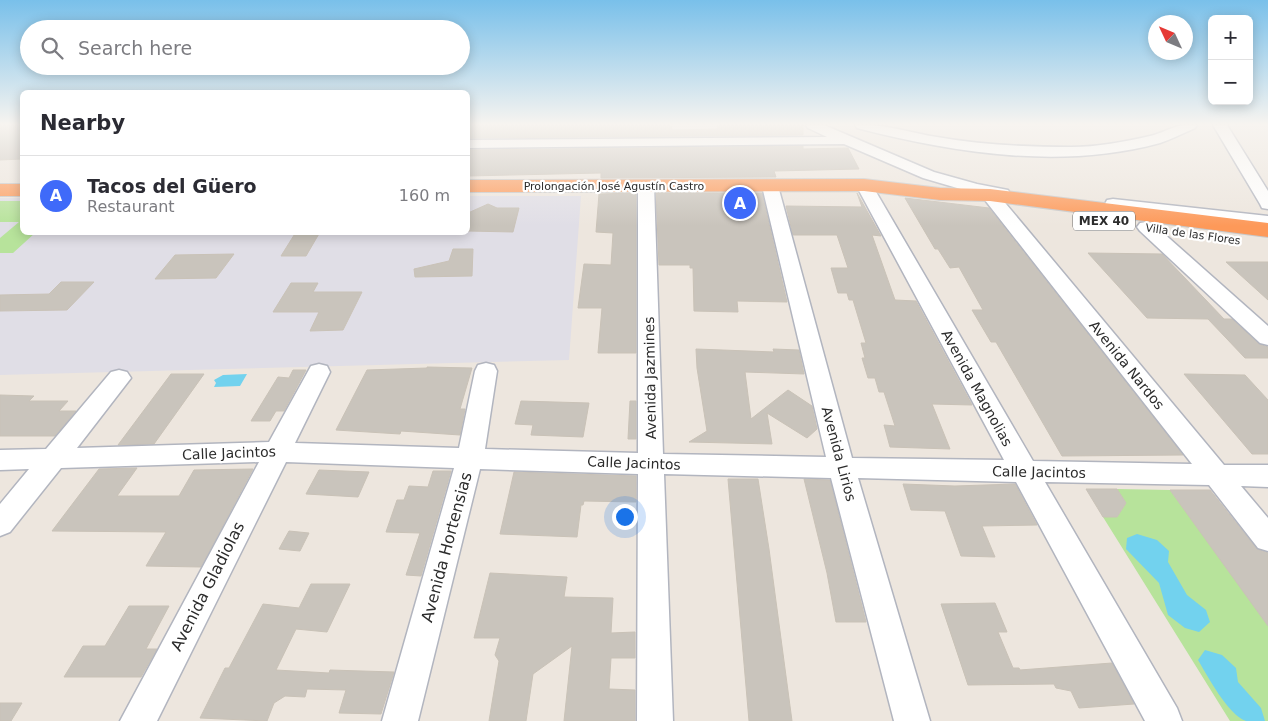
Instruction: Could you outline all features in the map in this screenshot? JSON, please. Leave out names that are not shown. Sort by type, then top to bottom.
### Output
[{"type":"highway","name":"Prolongación José Agustín Castro","points":[[470,186],[864,185],[940,194]]},
{"type":"highway","points":[[0,190],[20,190]]},
{"type":"highway","name":"Villa de las Flores","points":[[940,194],[963,200],[992,197],[1146,227],[1268,244]]},
{"type":"highway","name":"MEX 40","points":[[992,197],[1268,230]]},
{"type":"street","points":[[891,159],[936,179],[992,197],[1268,221]]},
{"type":"street","points":[[1240,159],[1268,204]]},
{"type":"street","name":"Avenida Jazmines","points":[[646,185],[655,721]]},
{"type":"street","name":"Avenida Magnolias","points":[[864,185],[1164,721]]},
{"type":"street","name":"Avenida Lirios","points":[[770,186],[842,468],[912,721]]},
{"type":"street","name":"Avenida Nardos","points":[[992,197],[1268,539]]},
{"type":"street","points":[[1146,227],[1268,338]]},
{"type":"street","name":"Avenida Hortensias","points":[[400,721],[470,458],[486,371]]},
{"type":"street","name":"Avenida Gladiolas","points":[[138,721],[319,372]]},
{"type":"street","points":[[0,524],[119,378]]},
{"type":"street","name":"Calle Jacintos","points":[[0,460],[277,452],[652,464],[1268,476]]},
{"type":"shaded area","points":[[470,196],[581,196],[569,360],[0,375],[0,198],[20,198],[20,235],[470,235]]},
{"type":"green space","points":[[0,201],[20,201],[20,235],[33,235],[13,253],[0,253],[0,238],[19,222],[0,222]]},
{"type":"green space","points":[[1117,489],[1170,490],[1268,624],[1268,721],[1230,721],[1103,517],[1117,517],[1126,503]]},
{"type":"water","points":[[247,374],[240,386],[214,387],[216,383],[214,380],[223,375]]},
{"type":"water","points":[[1137,534],[1157,540],[1169,551],[1168,562],[1187,595],[1206,610],[1210,622],[1199,632],[1185,628],[1168,615],[1159,583],[1126,549],[1127,538]]},
{"type":"water","points":[[1205,650],[1222,655],[1236,668],[1238,682],[1261,708],[1265,721],[1246,721],[1232,711],[1225,703],[1198,660]]},
{"type":"building","points":[[0,159],[20,159],[20,159]]},
{"type":"building","points":[[470,159],[854,159],[859,169],[774,171],[776,177],[601,178],[601,173],[470,176]]},
{"type":"building","points":[[636,193],[636,353],[598,353],[602,308],[578,308],[584,264],[611,265],[613,233],[596,232],[599,194]]},
{"type":"building","points":[[656,193],[762,193],[787,302],[737,301],[738,312],[694,311],[693,268],[690,268],[690,265],[659,265]]},
{"type":"building","points":[[857,193],[881,236],[872,235],[895,300],[916,301],[972,405],[932,404],[950,449],[890,447],[884,425],[895,426],[884,392],[879,392],[875,378],[868,378],[862,358],[865,358],[861,343],[866,343],[853,300],[849,300],[847,293],[838,293],[831,268],[848,268],[837,235],[793,235],[786,206],[862,207]]},
{"type":"building","points":[[905,198],[989,208],[1183,455],[1062,456],[996,342],[991,342],[972,310],[983,310],[959,267],[950,268],[938,249],[935,249]]},
{"type":"building","points":[[488,204],[497,208],[519,208],[513,232],[470,231],[470,212]]},
{"type":"building","points":[[294,235],[318,235],[306,256],[281,256]]},
{"type":"building","points":[[453,249],[473,249],[472,276],[415,277],[414,269],[449,261]]},
{"type":"building","points":[[1088,253],[1162,254],[1224,319],[1232,319],[1259,344],[1268,347],[1268,358],[1245,358],[1208,319],[1147,318]]},
{"type":"building","points":[[234,254],[216,278],[155,279],[175,255]]},
{"type":"building","points":[[1226,262],[1268,262],[1268,300]]},
{"type":"building","points":[[61,282],[94,282],[67,310],[0,311],[0,295],[49,294]]},
{"type":"building","points":[[291,283],[318,283],[313,292],[362,292],[343,330],[310,331],[319,312],[273,312]]},
{"type":"building","points":[[696,349],[774,352],[773,349],[799,350],[804,374],[745,372],[751,419],[788,390],[812,406],[817,429],[807,438],[767,413],[772,444],[689,442],[707,431],[697,368]]},
{"type":"building","points":[[427,367],[472,368],[460,409],[465,409],[460,435],[401,431],[400,434],[336,430],[367,370]]},
{"type":"building","points":[[293,370],[306,370],[284,411],[276,411],[270,421],[251,421],[278,377],[289,378]]},
{"type":"building","points":[[171,374],[204,374],[154,444],[118,445]]},
{"type":"building","points":[[1184,374],[1245,375],[1268,400],[1268,454],[1252,454]]},
{"type":"building","points":[[0,395],[34,396],[29,401],[68,401],[59,411],[76,411],[55,436],[0,436]]},
{"type":"building","points":[[521,401],[589,403],[583,437],[531,435],[533,425],[515,424]]},
{"type":"building","points":[[630,401],[636,401],[636,439],[628,439]]},
{"type":"building","points":[[137,468],[117,496],[179,496],[194,470],[253,469],[201,567],[146,566],[166,532],[52,531],[99,469]]},
{"type":"building","points":[[319,470],[369,472],[358,497],[306,494]]},
{"type":"building","points":[[433,471],[451,471],[421,576],[406,575],[420,533],[386,532],[397,500],[404,500],[409,486],[428,487]]},
{"type":"building","points":[[514,472],[636,476],[636,502],[584,501],[583,505],[581,505],[577,537],[500,534]]},
{"type":"building","points":[[728,479],[758,479],[792,721],[749,721]]},
{"type":"building","points":[[804,479],[830,480],[866,622],[836,622],[827,573]]},
{"type":"building","points":[[903,484],[955,486],[1015,484],[1037,525],[982,526],[995,557],[961,556],[945,511],[911,510]]},
{"type":"building","points":[[1086,489],[1117,489],[1126,503],[1117,517],[1103,517]]},
{"type":"building","points":[[1170,490],[1210,490],[1257,549],[1268,553],[1268,626]]},
{"type":"building","points":[[289,531],[309,533],[300,551],[279,549]]},
{"type":"building","points":[[490,573],[567,577],[564,597],[613,598],[611,633],[635,632],[635,658],[611,658],[609,689],[635,690],[635,721],[564,721],[572,646],[533,674],[526,721],[489,721],[499,661],[495,655],[500,638],[474,638]]},
{"type":"building","points":[[311,584],[350,584],[327,632],[296,629],[276,670],[329,673],[330,670],[394,672],[381,714],[339,713],[346,690],[307,689],[305,697],[285,696],[274,703],[267,721],[200,718],[225,668],[229,668],[263,604],[299,608]]},
{"type":"building","points":[[995,603],[1007,632],[998,632],[1013,668],[1019,668],[1020,670],[1112,663],[1134,704],[1079,708],[1071,691],[1056,688],[1054,684],[968,685],[941,604]]},
{"type":"building","points":[[129,606],[169,606],[146,649],[157,649],[141,677],[64,677],[83,646],[105,646]]},
{"type":"building","points":[[0,703],[22,703],[11,721],[0,721]]},
{"type":"place","name":"Tacos del Güero","points":[[740,203]]}]
